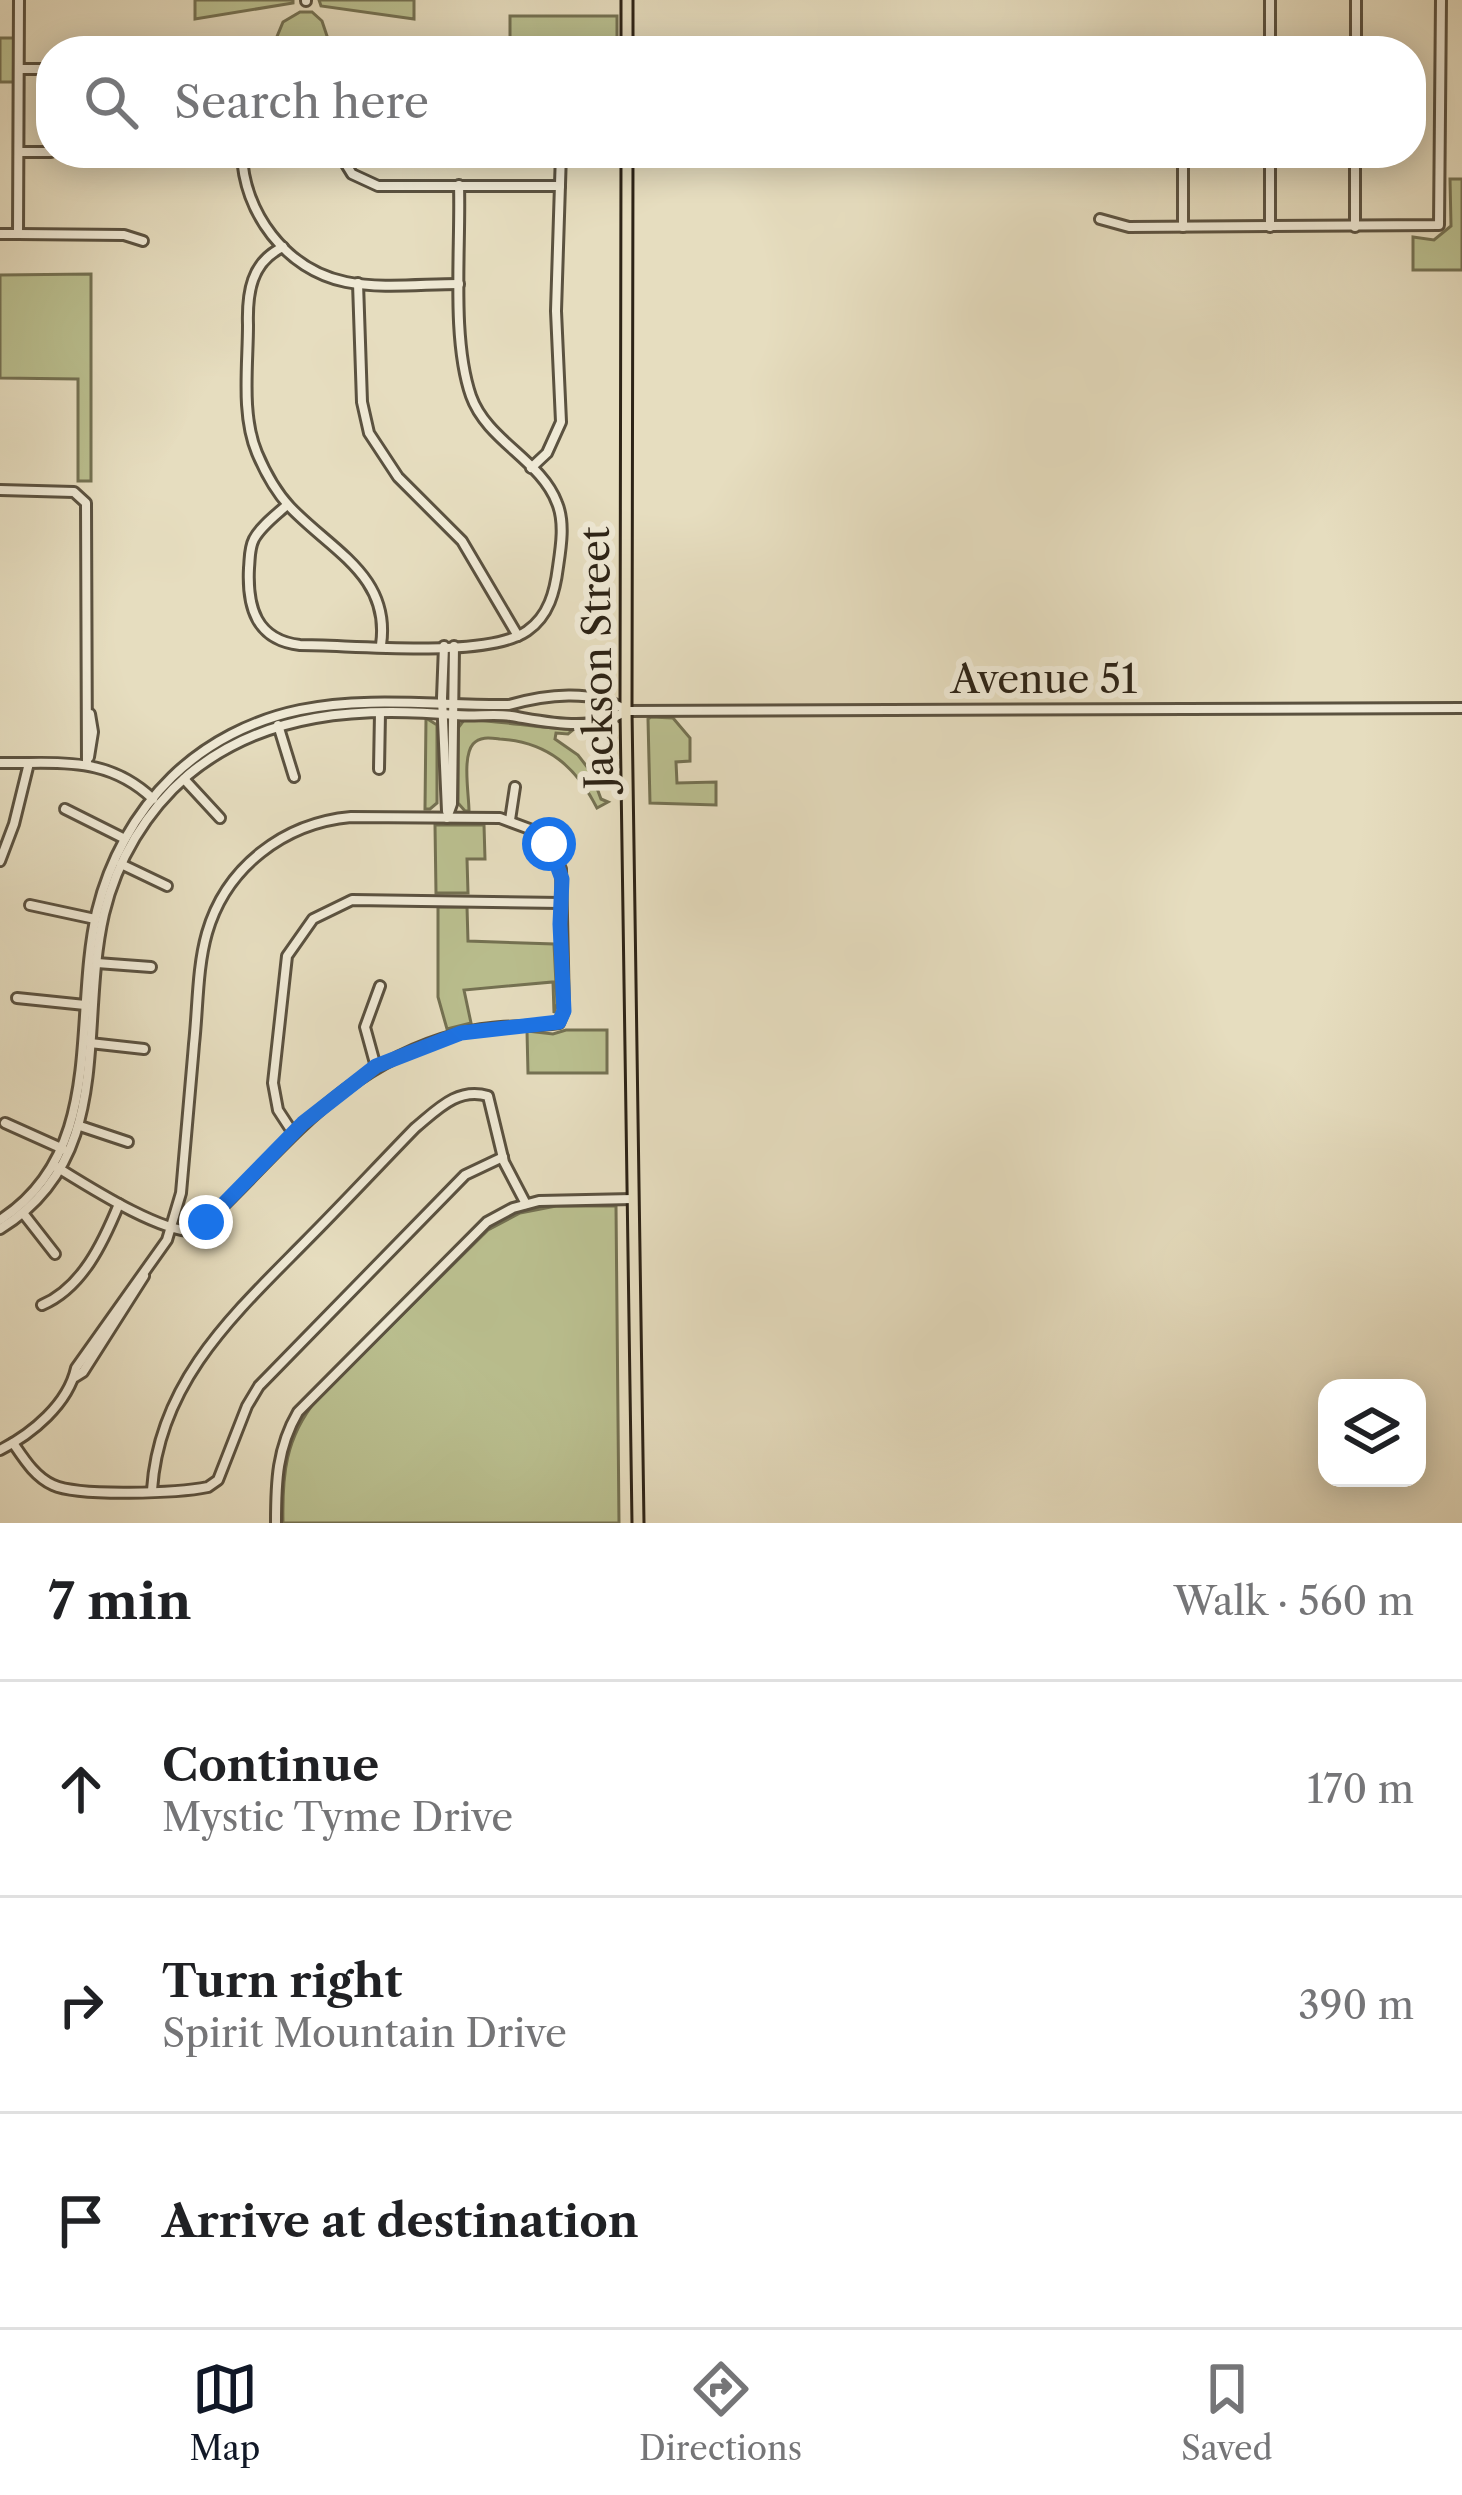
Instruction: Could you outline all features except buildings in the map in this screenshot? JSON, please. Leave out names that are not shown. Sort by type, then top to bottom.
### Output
[{"type":"main road","points":[[627,0],[627,36]]},
{"type":"main road","name":"Jackson Street","points":[[628,168],[626,711],[638,1523]]},
{"type":"street","points":[[18,234],[19,0]]},
{"type":"street","points":[[1270,0],[1270,36]]},
{"type":"street","points":[[1356,0],[1356,36]]},
{"type":"street","points":[[1100,219],[1129,227],[1439,225],[1442,0]]},
{"type":"street","points":[[19,69],[36,69]]},
{"type":"street","points":[[19,152],[36,152]]},
{"type":"street","points":[[244,168],[248,195],[262,224],[283,247],[329,277],[358,284],[459,284]]},
{"type":"street","points":[[348,168],[363,182],[379,186],[560,185]]},
{"type":"street","points":[[531,468],[547,453],[561,422],[556,310],[561,168]]},
{"type":"street","points":[[1183,168],[1183,227]]},
{"type":"street","points":[[1270,168],[1270,227]]},
{"type":"street","points":[[1355,168],[1355,227]]},
{"type":"street","points":[[287,505],[261,529],[250,548],[248,589],[259,626],[269,636],[289,643],[494,645],[540,620],[550,603],[560,558],[558,504],[531,468],[485,423],[472,400],[465,369],[459,185]]},
{"type":"street","points":[[0,234],[124,235],[143,241]]},
{"type":"street","points":[[283,247],[260,266],[248,295],[248,415],[256,452],[287,505],[376,593],[384,623],[381,645]]},
{"type":"street","points":[[358,284],[362,402],[369,433],[398,477],[462,541],[518,636]]},
{"type":"street","points":[[0,490],[66,491],[81,496],[87,511],[93,732],[87,764]]},
{"type":"street","points":[[447,818],[452,803],[449,646]]},
{"type":"street","points":[[0,1220],[58,1168],[76,1106],[95,919],[108,875],[125,839],[181,769],[214,745],[280,715],[331,705],[449,710],[578,724],[611,720],[626,711],[611,701],[537,697],[509,705],[449,710],[315,716],[233,744],[155,802],[121,864],[104,914],[80,1126],[58,1168],[25,1216],[0,1229]]},
{"type":"street","name":"Avenue 51","points":[[626,711],[1462,708]]},
{"type":"street","points":[[380,713],[380,769]]},
{"type":"street","points":[[278,725],[294,777]]},
{"type":"street","points":[[0,763],[87,764],[122,775],[155,802]]},
{"type":"street","points":[[0,860],[29,763]]},
{"type":"street","points":[[184,779],[220,818]]},
{"type":"street","points":[[510,820],[515,787]]},
{"type":"street","points":[[64,809],[125,839]]},
{"type":"street","points":[[0,1450],[52,1411],[173,1227],[181,1193],[204,948],[227,890],[263,850],[311,824],[351,818],[447,818],[510,820],[536,831],[553,850],[562,879],[562,1019],[555,1024],[461,1033],[376,1066],[338,1092],[202,1228],[191,1233],[173,1227],[119,1204],[58,1168]]},
{"type":"street","points":[[121,864],[167,886]]},
{"type":"street","points":[[293,1133],[278,1110],[273,1083],[284,972],[287,956],[303,929],[325,910],[352,900],[561,903]]},
{"type":"street","points":[[30,904],[95,919]]},
{"type":"street","points":[[97,963],[151,967]]},
{"type":"street","points":[[376,1066],[365,1027],[380,986]]},
{"type":"street","points":[[17,998],[86,1005]]},
{"type":"street","points":[[90,1043],[144,1049]]},
{"type":"street","points":[[152,1490],[155,1457],[171,1416],[211,1339],[415,1128],[448,1101],[481,1094],[493,1107],[503,1157],[526,1204]]},
{"type":"street","points":[[5,1123],[63,1149]]},
{"type":"street","points":[[80,1126],[128,1142]]},
{"type":"street","points":[[13,1443],[38,1476],[52,1485],[108,1492],[198,1489],[218,1480],[247,1406],[279,1362],[465,1175],[503,1157]]},
{"type":"street","points":[[276,1523],[279,1456],[306,1400],[476,1231],[526,1204],[550,1199],[633,1199]]},
{"type":"street","points":[[42,1305],[61,1297],[77,1279],[119,1204]]},
{"type":"street","points":[[25,1216],[55,1254]]},
{"type":"green space","points":[[195,0],[293,0],[293,3],[195,19]]},
{"type":"green space","points":[[319,0],[414,0],[414,19],[321,6]]},
{"type":"green space","points":[[300,12],[312,12],[322,21],[327,36],[277,36],[283,22]]},
{"type":"green space","points":[[510,16],[617,16],[617,36],[510,36]]},
{"type":"green space","points":[[0,38],[14,38],[15,82],[0,82]]},
{"type":"green space","points":[[1450,179],[1462,179],[1462,270],[1413,270],[1413,237],[1434,240],[1451,226]]},
{"type":"green space","points":[[91,274],[91,481],[78,481],[78,379],[0,378],[0,275]]},
{"type":"green space","points":[[651,717],[673,718],[690,738],[690,761],[676,762],[677,783],[716,782],[716,805],[650,803]]},
{"type":"green space","points":[[426,718],[437,725],[437,803],[430,809],[425,809]]},
{"type":"green space","points":[[464,720],[574,729],[556,733],[555,739],[578,755],[591,772],[601,799],[608,802],[597,808],[580,780],[546,751],[517,741],[486,738],[470,750],[469,811],[465,811],[458,803],[458,728]]},
{"type":"green space","points":[[435,825],[484,825],[485,859],[467,859],[468,893],[436,893]]},
{"type":"green space","points":[[438,907],[467,907],[468,941],[554,944],[554,1013],[553,982],[464,990],[471,1023],[447,1029],[438,997]]},
{"type":"green space","points":[[607,1030],[607,1073],[528,1073],[527,1031],[553,1034]]},
{"type":"green space","points":[[556,1206],[616,1206],[619,1523],[283,1523],[283,1489],[292,1443],[317,1399],[488,1230],[520,1213]]},
{"type":"route","points":[[206,1222],[303,1123],[376,1066],[461,1033],[559,1022],[564,1016],[562,879],[549,844]]}]
